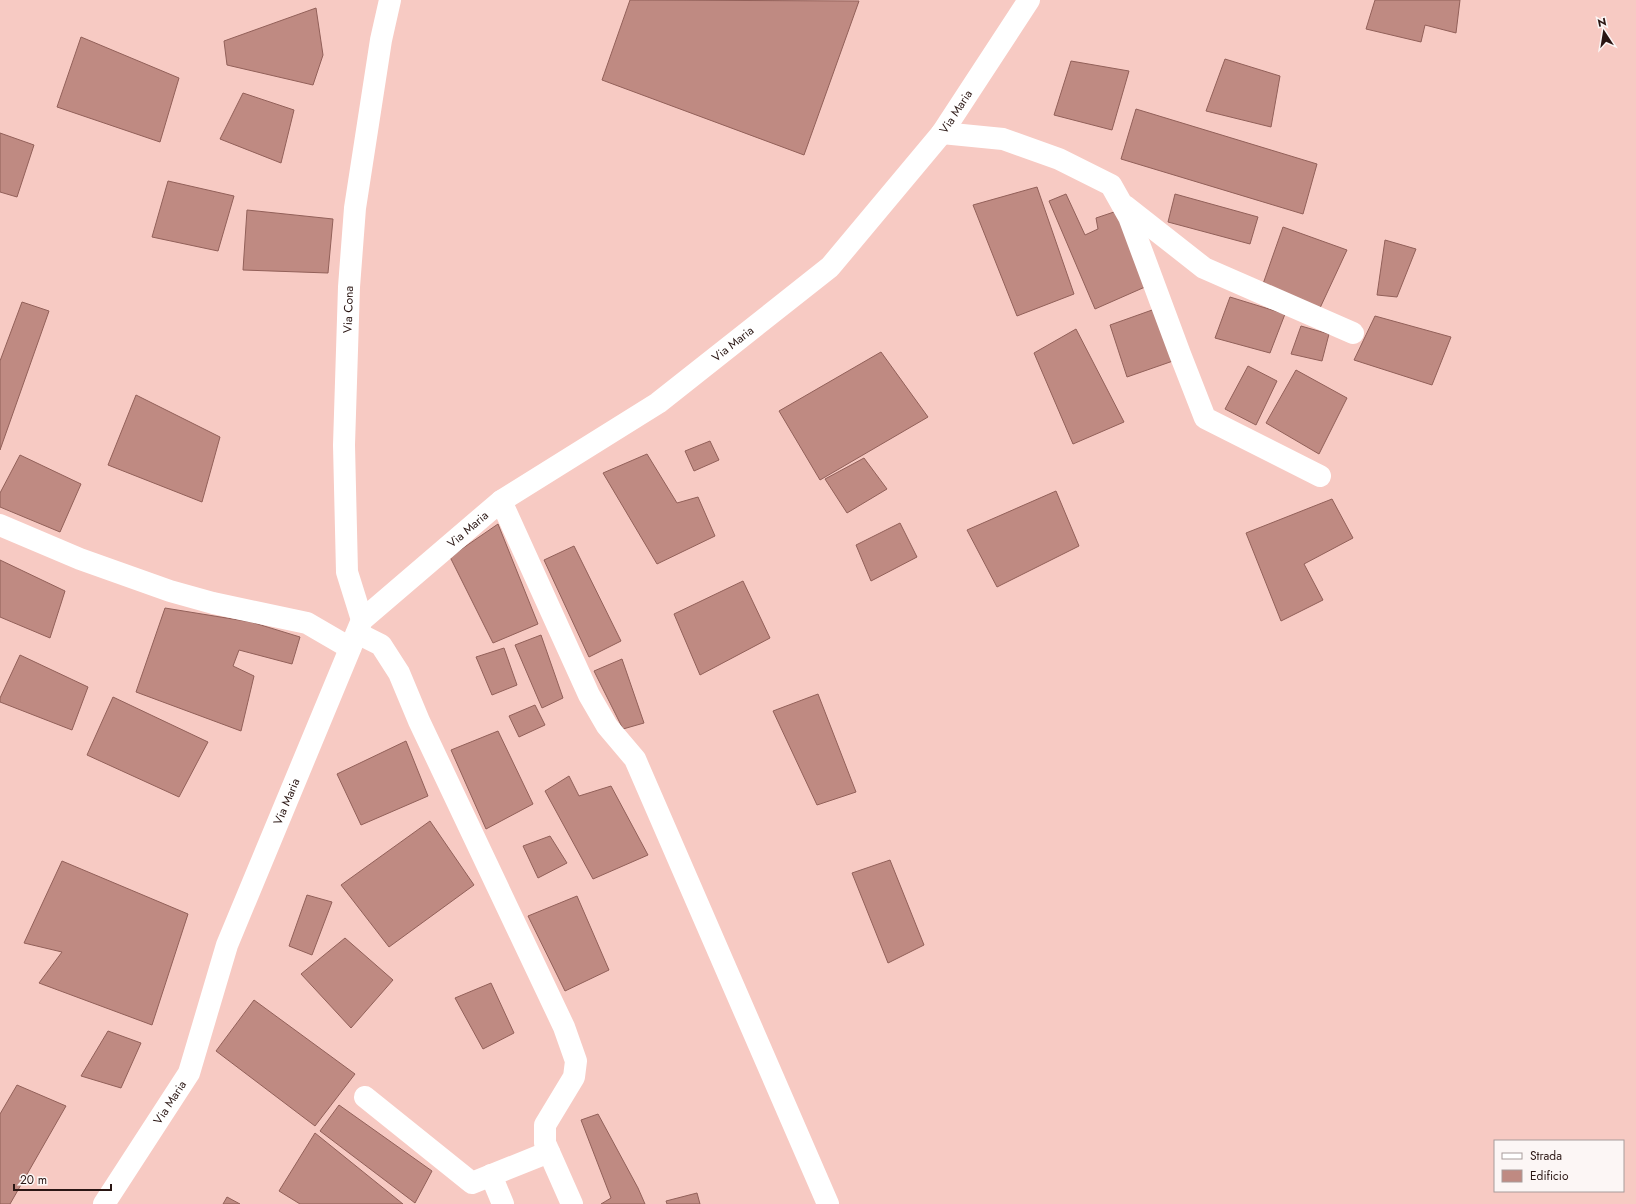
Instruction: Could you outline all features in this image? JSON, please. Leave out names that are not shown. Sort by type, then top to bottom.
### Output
[{"type":"street","name":"Via Cona","points":[[356,634],[347,572],[344,445],[349,287],[355,208],[381,40],[390,0]]},
{"type":"street","name":"Via Maria","points":[[104,1204],[189,1073],[227,944],[356,634],[501,501],[658,403],[830,267],[942,133],[1029,0]]},
{"type":"street","points":[[942,133],[1002,139],[1059,159],[1110,185],[1129,217],[1205,418],[1320,476]]},
{"type":"street","points":[[1122,204],[1204,268],[1353,333]]},
{"type":"street","points":[[501,501],[590,695],[607,726],[635,758],[828,1204]]},
{"type":"street","points":[[0,524],[80,559],[170,591],[212,603],[307,622],[356,634],[381,645],[399,673],[419,721],[564,1026],[576,1061],[574,1077],[545,1125],[544,1143],[572,1204]]},
{"type":"street","points":[[365,1097],[472,1183],[549,1152]]},
{"type":"street","points":[[491,1175],[503,1204]]},
{"type":"building","points":[[630,0],[859,1],[804,155],[602,80]]},
{"type":"building","points":[[1375,0],[1460,0],[1456,33],[1425,25],[1421,42],[1366,29]]},
{"type":"building","points":[[316,8],[323,55],[313,85],[227,65],[224,41]]},
{"type":"building","points":[[81,37],[179,78],[160,142],[57,107]]},
{"type":"building","points":[[1225,59],[1280,76],[1271,127],[1206,111]]},
{"type":"building","points":[[1071,61],[1129,71],[1112,130],[1054,115]]},
{"type":"building","points":[[243,93],[294,110],[281,163],[220,139]]},
{"type":"building","points":[[1136,109],[1317,164],[1303,214],[1121,159]]},
{"type":"building","points":[[0,133],[34,145],[17,197],[0,192]]},
{"type":"building","points":[[168,181],[234,196],[218,251],[152,237]]},
{"type":"building","points":[[1037,187],[1074,294],[1017,316],[973,205]]},
{"type":"building","points":[[1066,194],[1085,235],[1098,229],[1096,218],[1117,211],[1145,287],[1095,309],[1049,201]]},
{"type":"building","points":[[1175,194],[1258,217],[1250,244],[1168,222]]},
{"type":"building","points":[[247,210],[333,219],[328,273],[243,270]]},
{"type":"building","points":[[1283,227],[1347,250],[1320,308],[1263,284]]},
{"type":"building","points":[[1385,240],[1416,249],[1397,297],[1377,295]]},
{"type":"building","points":[[1230,297],[1285,314],[1270,353],[1215,338]]},
{"type":"building","points":[[22,302],[49,311],[0,450],[0,361]]},
{"type":"building","points":[[1155,309],[1173,361],[1127,377],[1110,325]]},
{"type":"building","points":[[1375,316],[1451,337],[1432,385],[1354,360]]},
{"type":"building","points":[[1301,326],[1329,334],[1322,361],[1291,354]]},
{"type":"building","points":[[1076,329],[1124,422],[1073,444],[1034,353]]},
{"type":"building","points":[[881,352],[928,417],[820,480],[779,411]]},
{"type":"building","points":[[1248,366],[1277,381],[1256,425],[1225,409]]},
{"type":"building","points":[[1296,370],[1347,398],[1319,454],[1266,423]]},
{"type":"building","points":[[136,395],[220,437],[202,502],[108,465]]},
{"type":"building","points":[[710,441],[719,460],[694,471],[685,451]]},
{"type":"building","points":[[647,454],[677,503],[698,497],[715,536],[657,564],[603,473]]},
{"type":"building","points":[[20,455],[81,484],[60,532],[0,507],[0,493]]},
{"type":"building","points":[[864,458],[887,489],[847,513],[825,479]]},
{"type":"building","points":[[1056,491],[1079,546],[997,587],[967,530]]},
{"type":"building","points":[[1332,499],[1353,538],[1304,564],[1323,600],[1281,621],[1246,533]]},
{"type":"building","points":[[900,523],[917,557],[871,581],[856,545]]},
{"type":"building","points":[[498,524],[538,624],[493,643],[450,557]]},
{"type":"building","points":[[574,546],[621,641],[589,657],[544,560]]},
{"type":"building","points":[[0,560],[65,591],[50,638],[0,617]]},
{"type":"building","points":[[743,581],[770,638],[700,675],[674,614]]},
{"type":"building","points":[[165,608],[251,622],[300,637],[292,664],[239,650],[233,666],[254,676],[241,731],[136,692]]},
{"type":"building","points":[[541,635],[563,698],[542,708],[515,645]]},
{"type":"building","points":[[504,648],[517,685],[492,695],[476,657]]},
{"type":"building","points":[[20,655],[88,687],[72,730],[0,702],[0,698]]},
{"type":"building","points":[[622,659],[644,723],[623,729],[594,671]]},
{"type":"building","points":[[818,694],[856,792],[817,805],[773,711]]},
{"type":"building","points":[[113,697],[208,742],[179,797],[87,755]]},
{"type":"building","points":[[535,705],[545,725],[519,737],[509,716]]},
{"type":"building","points":[[498,731],[533,804],[486,829],[451,750]]},
{"type":"building","points":[[406,741],[428,796],[361,825],[337,774]]},
{"type":"building","points":[[569,776],[579,796],[611,786],[648,855],[593,879],[545,791]]},
{"type":"building","points":[[430,821],[474,885],[389,947],[341,885]]},
{"type":"building","points":[[550,836],[567,863],[538,878],[523,846]]},
{"type":"building","points":[[890,860],[924,945],[888,963],[852,873]]},
{"type":"building","points":[[62,861],[188,914],[152,1025],[39,983],[62,952],[24,943]]},
{"type":"building","points":[[307,895],[332,902],[312,955],[289,946]]},
{"type":"building","points":[[577,896],[609,970],[565,991],[528,916]]},
{"type":"building","points":[[345,938],[393,980],[351,1028],[301,974]]},
{"type":"building","points":[[491,983],[514,1033],[483,1049],[455,998]]},
{"type":"building","points":[[254,1000],[355,1074],[315,1126],[216,1051]]},
{"type":"building","points":[[108,1031],[141,1043],[121,1088],[81,1076]]},
{"type":"building","points":[[17,1085],[66,1106],[10,1204],[0,1204],[0,1114]]},
{"type":"building","points":[[339,1105],[432,1171],[415,1203],[320,1131]]},
{"type":"building","points":[[598,1114],[638,1188],[645,1204],[601,1204],[611,1198],[581,1120]]},
{"type":"building","points":[[315,1133],[403,1204],[300,1204],[279,1191]]},
{"type":"building","points":[[697,1193],[700,1204],[667,1204],[666,1201]]},
{"type":"building","points":[[227,1197],[240,1204],[223,1204]]}]
